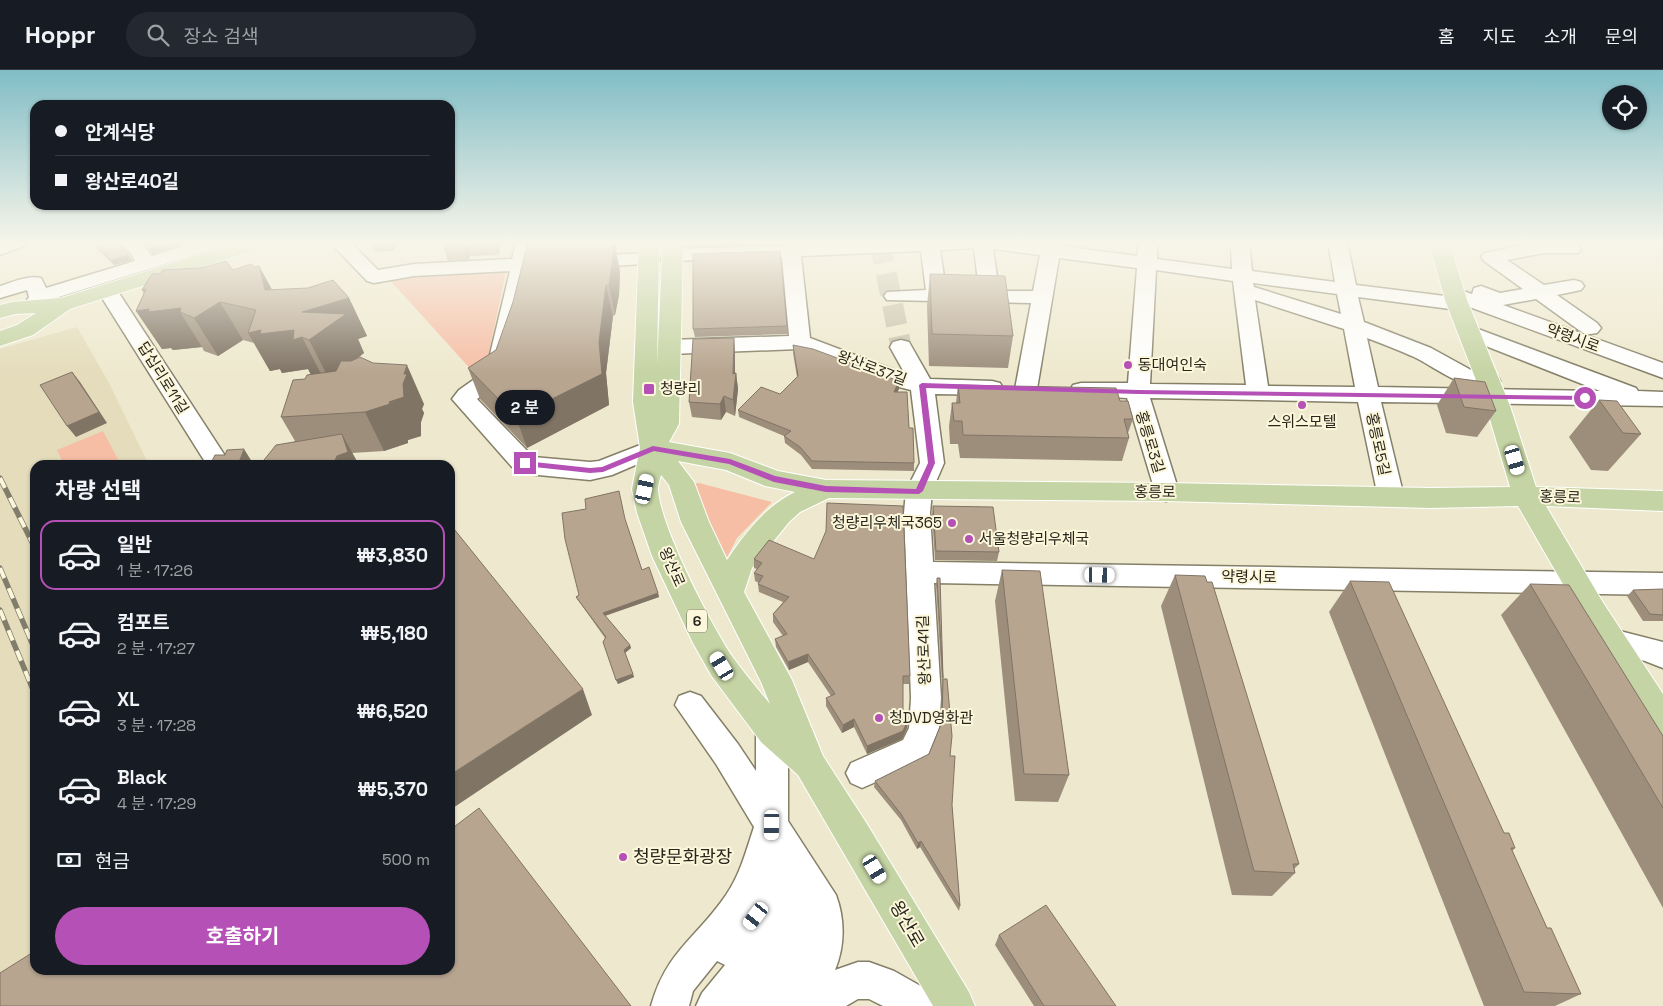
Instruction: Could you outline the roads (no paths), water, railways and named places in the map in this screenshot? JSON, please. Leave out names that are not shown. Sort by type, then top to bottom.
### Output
[{"type":"main road","points":[[0,312],[38,301],[63,304],[119,286]]},
{"type":"main road","name":"왕산로","points":[[649,286],[645,402],[681,482],[695,522],[729,592],[776,680],[810,765],[855,836],[955,1006]]},
{"type":"main road","name":"왕산로","points":[[672,286],[670,346],[660,436],[645,489],[650,513],[666,556],[708,643],[722,666],[772,732],[810,765]]},
{"type":"main road","points":[[1452,286],[1492,389],[1526,496],[1576,582],[1663,722]]},
{"type":"main road","points":[[0,318],[38,301]]},
{"type":"main road","points":[[0,332],[38,301]]},
{"type":"main road","points":[[0,339],[25,330],[38,301]]},
{"type":"main road","name":"홍릉로","points":[[660,436],[774,479],[826,489],[1166,492],[1391,498],[1526,496],[1663,501]]},
{"type":"main road","points":[[729,592],[734,573],[742,560],[779,515],[791,505],[826,489]]},
{"type":"street","points":[[0,292],[38,301],[69,286]]},
{"type":"street","points":[[517,286],[497,372],[490,382],[472,390],[462,399],[525,463],[590,470],[603,469],[660,436]]},
{"type":"street","points":[[795,286],[800,342]]},
{"type":"street","points":[[936,286],[937,296]]},
{"type":"street","points":[[989,286],[990,296]]},
{"type":"street","points":[[1045,286],[1043,297],[1045,390]]},
{"type":"street","name":"홍릉로3길","points":[[1145,286],[1138,402],[1166,492]]},
{"type":"street","points":[[1244,286],[1258,393]]},
{"type":"street","points":[[1247,286],[1263,295],[1356,326],[1423,353],[1492,389],[1663,399]]},
{"type":"street","points":[[1269,286],[1348,291],[1454,291],[1497,300],[1574,286]]},
{"type":"street","name":"홍릉로5길","points":[[1347,286],[1384,474],[1391,498]]},
{"type":"street","name":"약령시로","points":[[1531,286],[1590,328]]},
{"type":"street","name":"답십리로11길","points":[[108,290],[216,460]]},
{"type":"street","name":"약령시로","points":[[1454,291],[1663,370]]},
{"type":"street","points":[[894,296],[1043,297]]},
{"type":"street","name":"약령시로","points":[[1470,332],[1614,386],[1640,399]]},
{"type":"street","name":"왕산로37길","points":[[670,346],[800,342],[903,381],[922,385],[1045,390],[1369,395],[1492,389]]},
{"type":"street","points":[[900,347],[922,385],[932,463],[919,491]]},
{"type":"street","name":"왕산로41길","points":[[862,772],[918,747],[924,728],[926,698],[917,513],[919,491]]},
{"type":"street","name":"약령시로","points":[[921,572],[1663,584]]},
{"type":"street","points":[[1612,641],[1652,650],[1663,656]]},
{"type":"street","points":[[690,706],[727,754],[823,908],[823,951],[820,992]]},
{"type":"street","points":[[687,1006],[694,990],[749,926],[767,897],[770,882],[772,825],[772,732]]},
{"type":"street","points":[[670,1006],[672,994],[680,979],[733,916],[748,892],[772,825]]},
{"type":"street","points":[[714,1006],[770,938],[789,902],[772,825]]},
{"type":"street","points":[[748,1006],[795,947],[800,936],[805,907],[803,874]]},
{"type":"street","points":[[785,1006],[857,979],[878,982],[910,1005]]},
{"type":"tunnel","points":[[889,286],[901,347]]},
{"type":"railway","points":[[0,478],[30,538]]},
{"type":"railway","points":[[0,568],[30,638]]},
{"type":"railway","points":[[0,610],[30,682]]},
{"type":"place","name":"동대여인숙","points":[[1128,365]]},
{"type":"place","name":"청량리","points":[[649,389]]},
{"type":"place","name":"스위스모텔","points":[[1302,405]]},
{"type":"place","name":"청량리우체국365","points":[[952,523]]},
{"type":"place","name":"서울청량리우체국","points":[[969,539]]},
{"type":"place","name":"청DVD영화관","points":[[879,718]]},
{"type":"place","name":"청량문화광장","points":[[623,857]]}]
